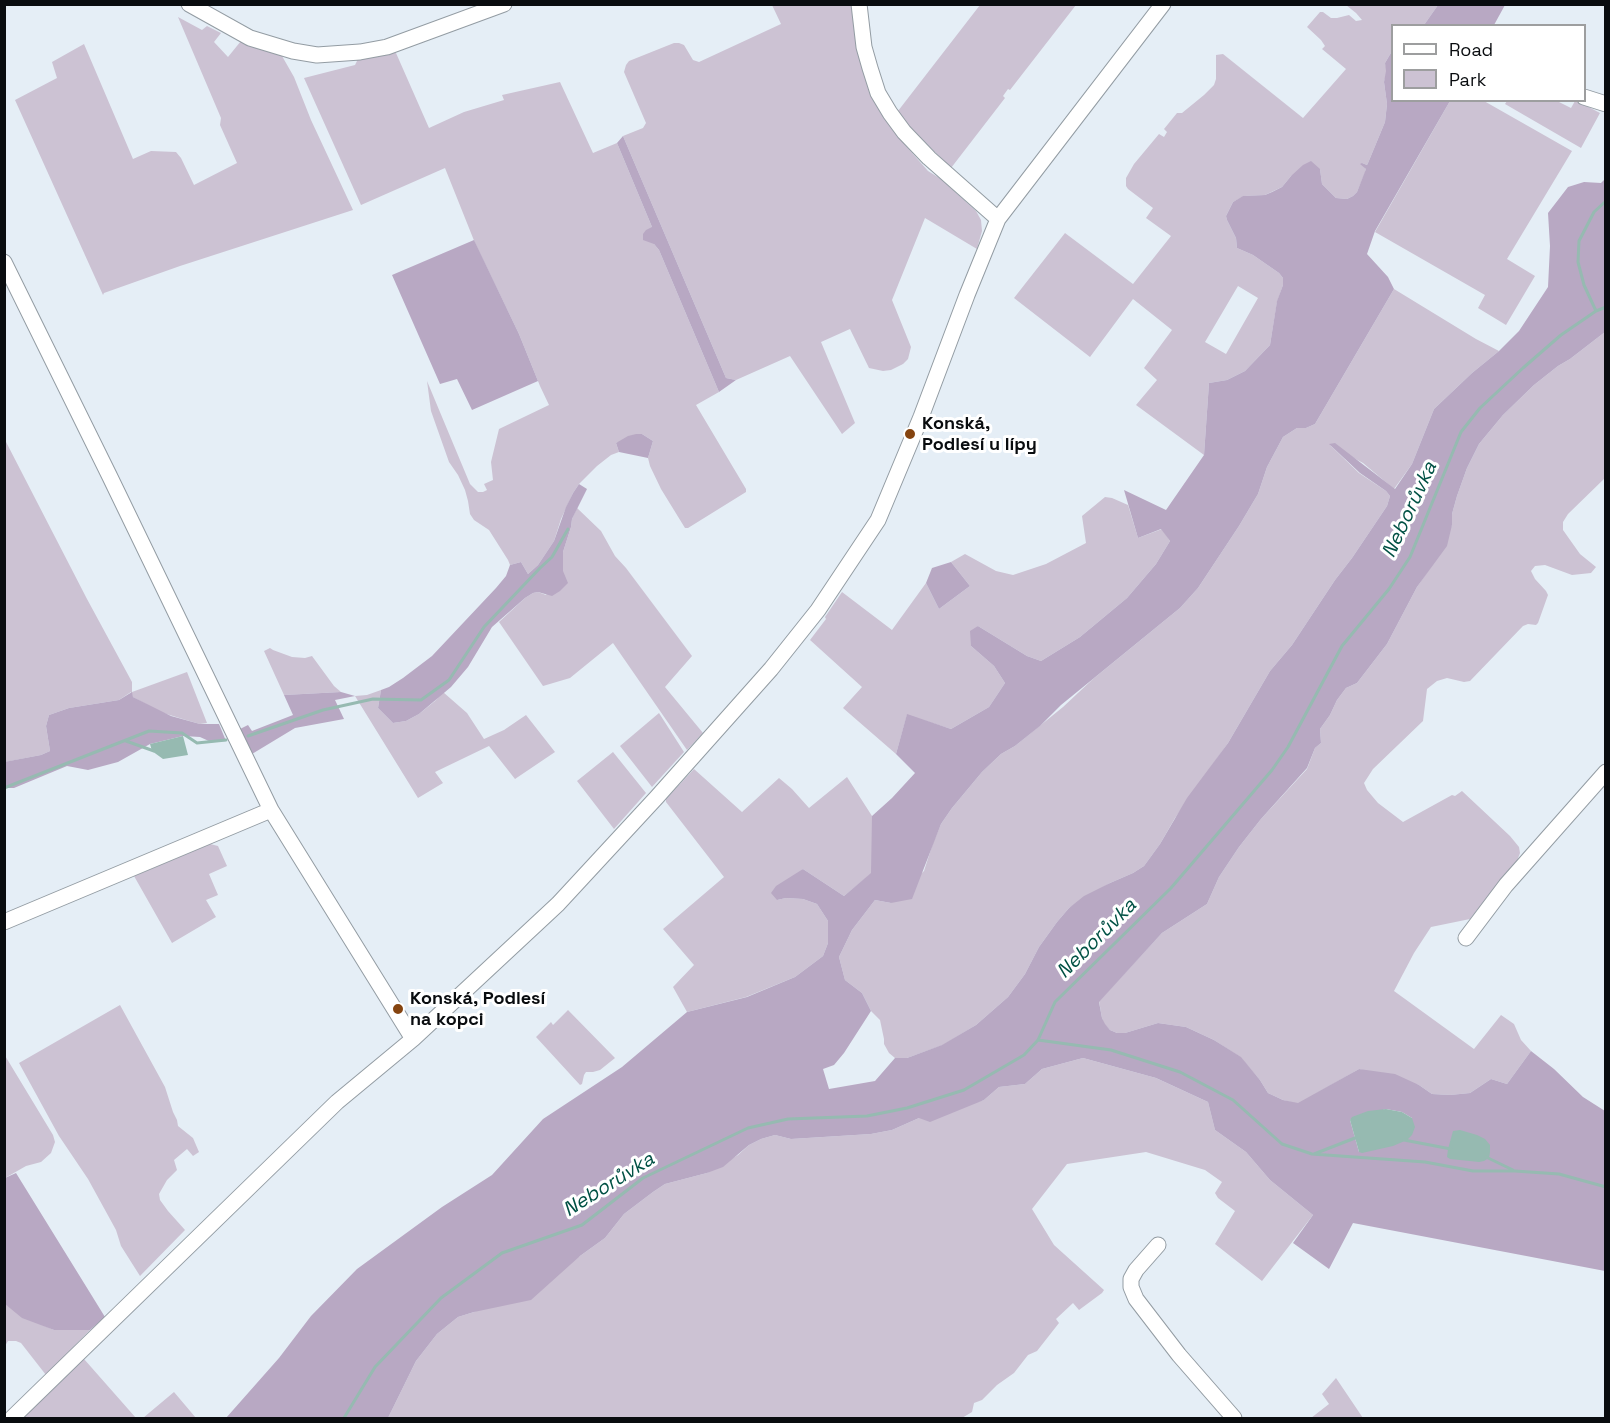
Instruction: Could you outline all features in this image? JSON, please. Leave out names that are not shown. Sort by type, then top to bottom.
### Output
[{"type":"street","points":[[189,4],[250,38],[293,51],[316,54],[360,52],[387,46],[504,4]]},
{"type":"street","points":[[858,4],[864,47],[878,93],[890,113],[904,132],[929,158],[998,219]]},
{"type":"street","points":[[12,1419],[337,1102],[468,990],[565,896],[771,669],[818,610],[878,520],[998,219],[1163,4]]},
{"type":"street","points":[[1586,98],[1605,104]]},
{"type":"street","points":[[4,262],[271,810],[413,1039]]},
{"type":"street","points":[[1466,938],[1506,885],[1605,772]]},
{"type":"street","points":[[4,922],[271,810]]},
{"type":"street","points":[[1158,1245],[1131,1279],[1131,1287],[1136,1299],[1179,1355],[1234,1419]]},
{"type":"green space","points":[[772,5],[851,5],[858,51],[880,112],[928,171],[941,179],[976,211],[981,220],[982,231],[977,249],[925,218],[892,300],[911,347],[908,359],[903,364],[883,371],[869,368],[850,329],[821,342],[855,423],[842,434],[790,356],[736,380],[726,378],[623,136],[643,128],[646,123],[624,72],[629,61],[679,43],[684,45],[693,60],[699,62],[781,24]]},
{"type":"green space","points":[[980,5],[1076,5],[1010,90],[1008,89],[1003,96],[1005,98],[951,168],[907,124],[898,111]]},
{"type":"green space","points":[[1346,5],[1438,5],[1425,24],[1391,24],[1391,53],[1385,63],[1387,71],[1384,82],[1387,104],[1385,122],[1367,165],[1362,163],[1366,169],[1365,173],[1353,196],[1347,199],[1336,198],[1322,184],[1320,169],[1291,176],[1282,187],[1265,195],[1244,196],[1233,202],[1226,216],[1236,238],[1237,248],[1253,255],[1279,273],[1283,278],[1283,285],[1277,302],[1270,345],[1245,371],[1227,380],[1209,383],[1204,455],[1136,405],[1157,380],[1144,368],[1172,330],[1133,299],[1090,357],[1014,298],[1065,233],[1133,284],[1171,236],[1146,218],[1153,208],[1128,189],[1126,178],[1134,164],[1159,134],[1164,137],[1167,132],[1164,129],[1177,113],[1182,113],[1214,85],[1216,55],[1223,54],[1303,118],[1346,69],[1322,49],[1325,46],[1321,40],[1307,27],[1320,12],[1331,18],[1349,15],[1356,21],[1362,20]],"holes":[[[1238,286],[1258,298],[1226,354],[1205,342]]]},
{"type":"green space","points":[[178,17],[202,30],[207,26],[221,33],[214,42],[228,57],[241,41],[282,56],[294,77],[311,120],[353,210],[180,266],[103,295],[15,100],[57,78],[52,62],[84,44],[133,159],[151,151],[176,152],[194,185],[237,163],[220,125],[221,118]]},
{"type":"green space","points":[[389,50],[396,53],[429,128],[464,112],[504,100],[502,95],[560,82],[593,153],[617,143],[652,227],[654,244],[659,250],[719,392],[696,405],[746,492],[685,528],[650,466],[648,458],[653,441],[642,434],[616,443],[619,452],[597,466],[579,484],[561,519],[554,541],[538,565],[528,574],[521,562],[510,565],[489,530],[474,520],[470,514],[465,490],[449,462],[431,411],[427,381],[470,484],[478,492],[487,490],[484,484],[493,480],[491,462],[499,429],[549,405],[519,334],[475,243],[445,168],[361,205],[304,78],[355,65],[357,61],[355,57]]},
{"type":"green space","points":[[1449,102],[1486,102],[1572,151],[1507,259],[1535,276],[1506,325],[1478,308],[1485,295],[1375,232]]},
{"type":"green space","points":[[1506,102],[1559,102],[1571,108],[1574,102],[1579,102],[1600,113],[1581,148],[1505,104]]},
{"type":"green space","points":[[1394,289],[1499,351],[1434,409],[1412,464],[1394,489],[1363,463],[1330,445],[1359,473],[1386,491],[1390,496],[1387,506],[1292,645],[1270,671],[1228,743],[1175,818],[1160,844],[1144,866],[1069,908],[1039,947],[1025,974],[1008,997],[976,1025],[943,1045],[907,1058],[895,1058],[884,1044],[880,1020],[871,1011],[862,993],[845,980],[839,957],[852,930],[875,900],[891,903],[924,871],[941,824],[982,772],[1180,608],[1198,588],[1258,494],[1267,467],[1283,437],[1297,428],[1306,428],[1315,424]]},
{"type":"green space","points":[[1605,332],[1605,478],[1568,514],[1563,522],[1563,530],[1580,554],[1596,567],[1591,573],[1572,575],[1545,565],[1535,566],[1531,571],[1548,595],[1538,623],[1523,626],[1470,681],[1447,678],[1437,681],[1427,689],[1423,721],[1373,769],[1364,783],[1378,803],[1403,822],[1462,791],[1519,847],[1520,853],[1517,861],[1470,919],[1431,927],[1394,991],[1474,1049],[1501,1015],[1514,1024],[1521,1040],[1531,1051],[1507,1084],[1491,1079],[1470,1093],[1432,1094],[1419,1085],[1359,1069],[1298,1104],[1268,1093],[1240,1057],[1214,1040],[1186,1027],[1158,1023],[1125,1033],[1110,1030],[1104,1024],[1099,1001],[1162,933],[1207,904],[1219,877],[1239,847],[1261,819],[1307,769],[1315,748],[1321,743],[1320,729],[1337,700],[1346,688],[1357,683],[1387,644],[1452,525],[1452,514],[1457,496],[1479,444],[1503,415],[1534,385]]},
{"type":"green space","points":[[4,438],[132,682],[132,692],[187,672],[207,723],[200,724],[160,712],[133,697],[131,692],[119,700],[69,708],[49,715],[46,726],[50,751],[5,762]]},
{"type":"green space","points":[[1105,497],[1128,505],[1138,538],[1162,529],[1170,541],[1156,564],[1127,598],[1080,637],[1041,661],[1027,656],[978,626],[971,646],[994,666],[1005,683],[989,707],[951,729],[907,715],[896,754],[843,708],[862,687],[810,640],[842,592],[892,630],[926,583],[939,609],[970,586],[951,562],[965,554],[996,571],[1013,575],[1046,564],[1086,543],[1082,516]]},
{"type":"green space","points":[[577,508],[601,531],[615,556],[692,656],[665,687],[703,733],[687,750],[613,643],[570,678],[543,686],[499,622],[533,593],[546,595],[563,571],[563,552]]},
{"type":"green space","points":[[270,648],[292,657],[312,656],[341,692],[284,695],[264,651]]},
{"type":"green space","points":[[381,690],[378,708],[393,723],[406,721],[419,714],[443,692],[467,713],[484,739],[504,730],[526,715],[555,752],[515,779],[489,746],[435,772],[443,783],[418,798],[355,696]]},
{"type":"green space","points":[[659,713],[684,752],[652,787],[620,746]]},
{"type":"green space","points":[[613,752],[646,793],[614,829],[577,781]]},
{"type":"green space","points":[[694,769],[742,812],[779,778],[809,808],[847,777],[872,816],[872,873],[844,896],[803,869],[777,900],[803,899],[817,904],[828,921],[828,943],[823,956],[795,977],[746,997],[687,1012],[673,987],[694,965],[663,929],[724,877],[666,802],[666,799]]},
{"type":"green space","points":[[210,844],[218,846],[227,866],[209,874],[218,895],[206,900],[216,917],[172,943],[134,876]]},
{"type":"green space","points":[[120,1005],[165,1087],[178,1126],[193,1138],[199,1152],[193,1156],[187,1149],[174,1160],[177,1170],[167,1180],[159,1194],[160,1200],[185,1230],[140,1276],[121,1246],[116,1230],[88,1179],[59,1136],[19,1063]]},
{"type":"green space","points":[[568,1010],[615,1058],[600,1070],[586,1072],[580,1085],[536,1037]]},
{"type":"green space","points":[[4,1054],[55,1142],[51,1153],[41,1162],[26,1166],[5,1178]]},
{"type":"green space","points":[[1083,1058],[1156,1078],[1208,1102],[1215,1130],[1246,1152],[1270,1180],[1313,1215],[1262,1281],[1215,1244],[1235,1211],[1215,1193],[1222,1182],[1205,1170],[1146,1152],[1067,1164],[1032,1209],[1054,1245],[1104,1290],[1079,1310],[1073,1303],[1056,1319],[1059,1323],[1037,1351],[1028,1355],[1014,1373],[982,1400],[974,1403],[972,1412],[962,1418],[388,1418],[416,1361],[437,1334],[458,1317],[474,1312],[580,1256],[605,1238],[624,1214],[665,1184],[707,1173],[761,1139],[775,1135],[791,1139],[871,1134],[892,1130],[919,1118],[984,1100],[999,1087],[1025,1084],[1042,1069]]},
{"type":"green space","points":[[5,1304],[54,1330],[90,1330],[46,1375],[21,1343],[8,1341],[5,1346]]},
{"type":"green space","points":[[84,1359],[136,1418],[22,1418]]},
{"type":"green space","points":[[1336,1378],[1363,1418],[1311,1418],[1329,1404],[1322,1394]]},
{"type":"green space","points":[[174,1392],[196,1418],[143,1418]]},
{"type":"shaded area","points":[[1438,4],[1505,5],[1495,24],[1425,24]]},
{"type":"shaded area","points":[[1391,53],[1391,102],[1449,102],[1375,231],[1367,254],[1388,277],[1394,289],[1315,424],[1306,428],[1297,428],[1283,437],[1267,467],[1258,494],[1198,588],[1180,608],[982,772],[941,824],[912,899],[891,903],[875,900],[852,930],[839,957],[845,980],[862,993],[871,1011],[844,1053],[834,1065],[823,1069],[829,1089],[875,1081],[895,1058],[907,1058],[942,1045],[976,1025],[1008,997],[1025,974],[1039,947],[1069,908],[1084,896],[1144,866],[1187,798],[1228,743],[1270,671],[1292,645],[1387,506],[1390,496],[1386,491],[1360,473],[1329,444],[1335,443],[1395,489],[1412,464],[1434,409],[1519,331],[1548,287],[1550,246],[1548,213],[1568,187],[1584,182],[1601,183],[1605,179],[1605,332],[1534,385],[1503,415],[1479,444],[1457,496],[1447,546],[1417,587],[1387,644],[1357,683],[1346,688],[1337,700],[1320,729],[1321,743],[1315,748],[1307,768],[1239,847],[1219,877],[1207,904],[1162,933],[1099,1002],[1102,1018],[1110,1030],[1125,1033],[1158,1023],[1186,1027],[1214,1040],[1241,1057],[1268,1093],[1283,1100],[1298,1103],[1359,1069],[1395,1074],[1432,1094],[1470,1093],[1491,1079],[1507,1084],[1531,1051],[1583,1097],[1605,1111],[1605,1271],[1353,1223],[1329,1269],[1293,1243],[1313,1215],[1270,1180],[1246,1152],[1215,1130],[1208,1102],[1156,1078],[1083,1058],[1042,1069],[1025,1084],[999,1087],[984,1100],[930,1122],[919,1118],[892,1130],[871,1134],[791,1139],[775,1135],[749,1145],[723,1167],[665,1184],[624,1214],[605,1238],[580,1256],[531,1300],[458,1317],[437,1334],[416,1361],[388,1418],[226,1418],[279,1358],[311,1316],[357,1269],[442,1207],[492,1175],[543,1119],[622,1067],[687,1012],[747,997],[795,977],[823,956],[828,943],[828,921],[817,904],[803,899],[777,900],[771,893],[776,886],[803,869],[844,896],[871,873],[872,816],[915,773],[896,754],[907,714],[951,729],[989,707],[1005,683],[994,666],[971,646],[970,631],[978,626],[1027,656],[1041,661],[1080,637],[1127,598],[1156,564],[1170,541],[1161,529],[1138,538],[1124,490],[1166,510],[1204,455],[1209,383],[1227,380],[1245,371],[1270,345],[1277,301],[1283,285],[1283,278],[1279,273],[1253,255],[1237,248],[1236,238],[1226,216],[1233,202],[1243,196],[1265,195],[1282,187],[1303,165],[1311,161],[1320,169],[1322,184],[1336,198],[1347,199],[1353,196],[1357,192],[1366,169],[1360,164],[1367,165],[1385,122],[1385,63]],"holes":[[[1386,1109],[1402,1112],[1412,1118],[1359,1152],[1350,1120]]]},
{"type":"shaded area","points":[[623,136],[726,378],[736,380],[719,392],[659,250],[654,244],[643,240],[643,234],[652,227],[617,143]]},
{"type":"shaded area","points":[[474,240],[519,334],[538,381],[472,410],[457,379],[440,384],[392,275]]},
{"type":"shaded area","points":[[636,434],[642,434],[653,441],[648,458],[619,452],[616,443]]},
{"type":"shaded area","points":[[579,484],[587,489],[572,519],[563,552],[563,571],[568,583],[552,596],[538,592],[525,598],[492,627],[468,667],[451,687],[419,714],[406,721],[393,723],[378,708],[381,690],[403,678],[432,656],[496,588],[506,576],[510,565],[521,562],[528,574],[538,565],[554,541],[566,507]]},
{"type":"shaded area","points":[[951,562],[970,586],[939,609],[926,583],[932,568]]},
{"type":"shaded area","points":[[132,692],[133,697],[171,716],[200,724],[219,724],[226,741],[211,742],[200,737],[183,736],[150,744],[118,762],[88,770],[67,766],[14,788],[5,788],[4,762],[50,751],[46,726],[49,715],[69,708],[119,700]]},
{"type":"shaded area","points":[[341,692],[355,696],[335,700],[344,719],[295,728],[252,754],[240,729],[248,725],[252,731],[293,715],[284,695]]},
{"type":"shaded area","points":[[183,736],[188,755],[163,759],[152,751],[150,744]]},
{"type":"shaded area","points":[[1386,1109],[1402,1112],[1412,1118],[1415,1127],[1412,1135],[1407,1140],[1393,1146],[1359,1152],[1350,1120],[1368,1111]]},
{"type":"shaded area","points":[[1460,1130],[1485,1139],[1490,1145],[1489,1158],[1479,1162],[1447,1157],[1453,1131]]},
{"type":"shaded area","points":[[16,1173],[105,1317],[90,1330],[54,1330],[22,1318],[5,1304],[5,1178]]},
{"type":"waterway","name":"Neborůvka","points":[[344,1418],[375,1367],[441,1298],[502,1253],[582,1225],[643,1178],[748,1128],[788,1119],[867,1116],[907,1108],[964,1090],[1024,1055],[1038,1040],[1055,1002],[1171,888],[1272,770],[1288,747],[1342,646],[1389,589],[1410,557],[1461,432],[1480,408],[1523,368],[1561,335],[1596,311],[1584,285],[1578,262],[1579,241],[1594,212],[1606,201]]},
{"type":"waterway","points":[[1596,311],[1606,307]]},
{"type":"waterway","points":[[248,736],[323,710],[373,699],[421,700],[449,680],[484,627],[552,557],[568,529]]},
{"type":"waterway","points":[[4,788],[149,731],[182,733],[197,743],[226,740]]},
{"type":"waterway","points":[[126,741],[154,751]]},
{"type":"waterway","points":[[1038,1040],[1111,1050],[1180,1072],[1233,1100],[1282,1144],[1312,1154],[1425,1162],[1473,1171],[1559,1174],[1606,1187]]},
{"type":"waterway","points":[[1314,1154],[1359,1138]]},
{"type":"waterway","points":[[1404,1140],[1451,1149]]},
{"type":"waterway","points":[[1486,1157],[1513,1170]]},
{"type":"place","name":"Konská, Podlesí u lípy","points":[[910,434]]},
{"type":"place","name":"Konská, Podlesí na kopci","points":[[398,1009]]}]
